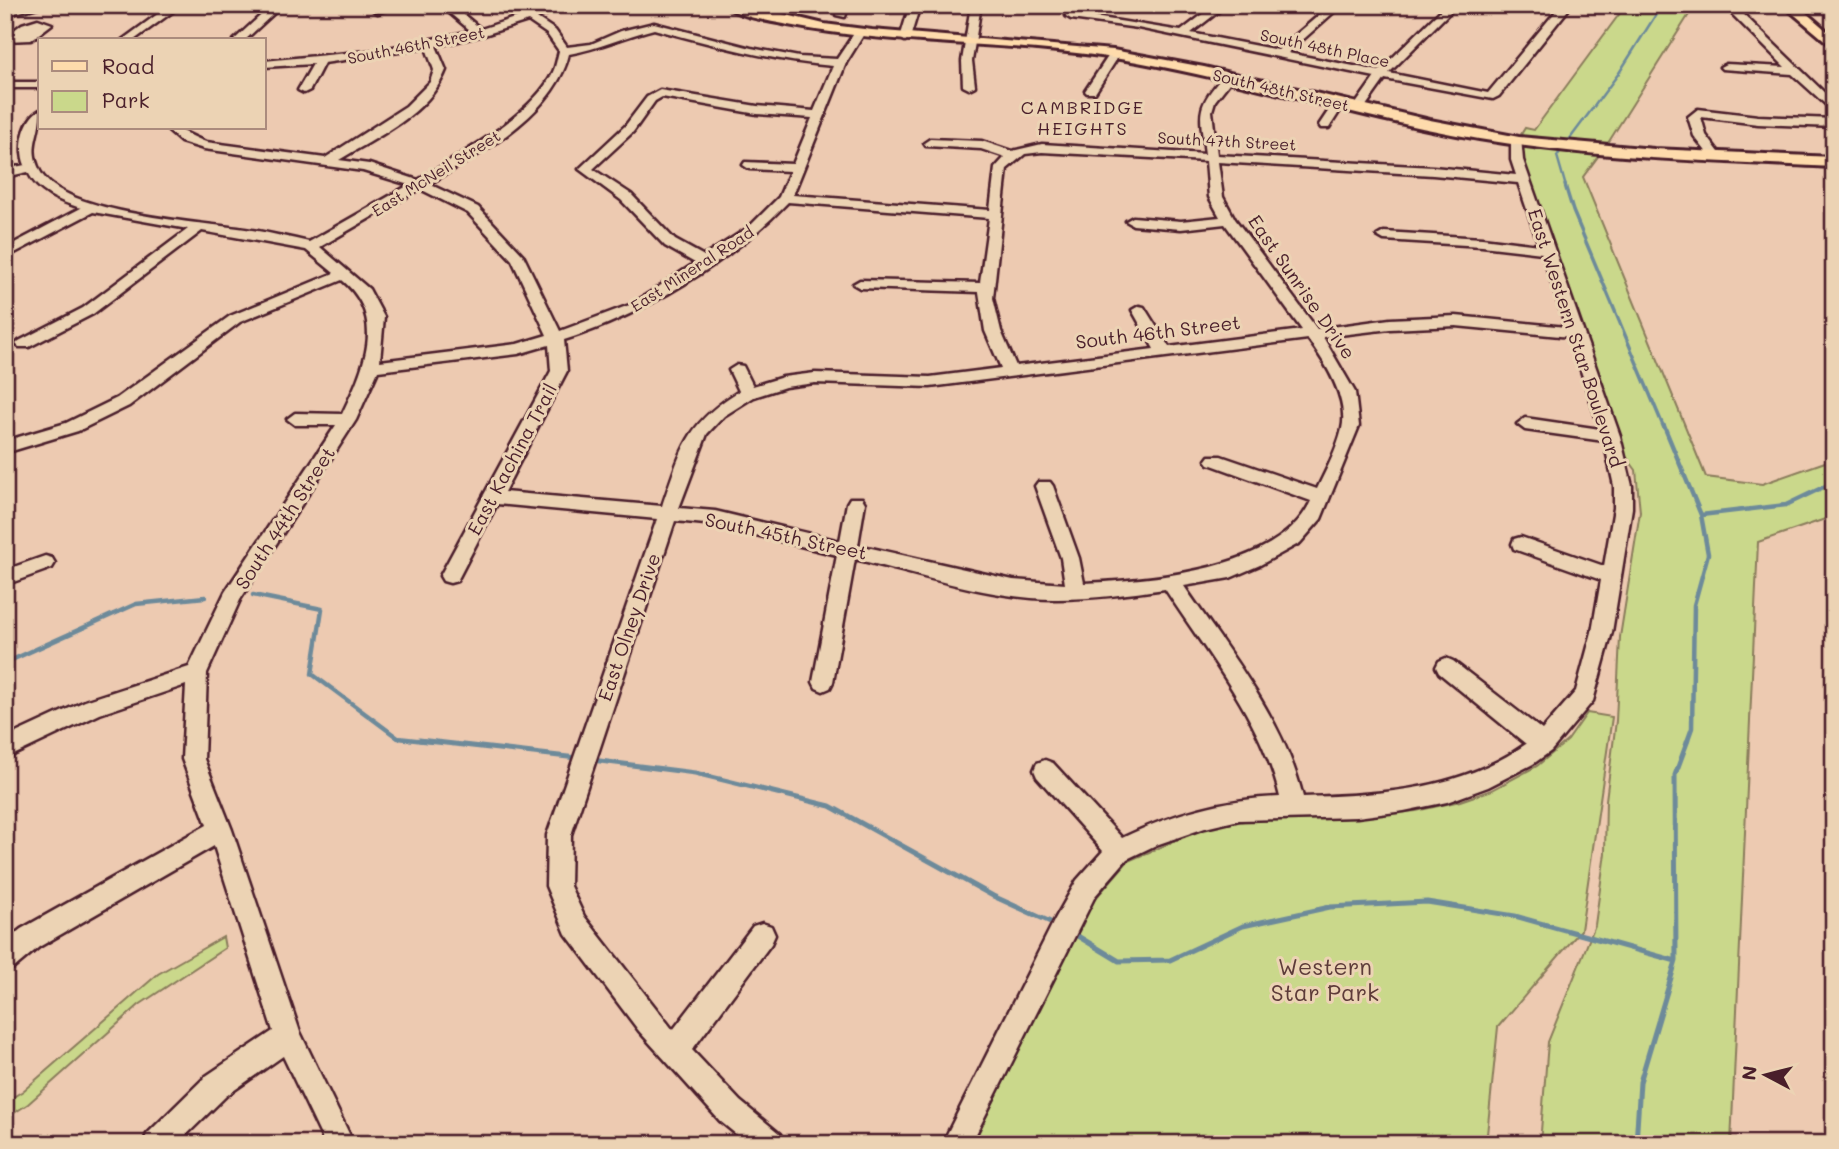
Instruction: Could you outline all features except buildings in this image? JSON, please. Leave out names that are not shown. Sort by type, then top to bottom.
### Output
[{"type":"main road","name":"South 48th Street","points":[[730,5],[796,24],[859,34],[1064,47],[1115,54],[1517,141],[1579,148],[1834,163]]},
{"type":"main road","points":[[1789,5],[1834,44]]},
{"type":"main road","points":[[1810,5],[1834,26]]},
{"type":"street","points":[[130,38],[177,5]]},
{"type":"street","points":[[241,38],[278,5]]},
{"type":"street","points":[[378,10],[397,5]]},
{"type":"street","points":[[445,5],[481,33]]},
{"type":"street","name":"South 46th Street","points":[[266,64],[371,56],[430,45],[481,33],[564,5]]},
{"type":"street","points":[[905,38],[915,5]]},
{"type":"street","points":[[970,86],[967,61],[976,5]]},
{"type":"street","points":[[1183,34],[1222,5]]},
{"type":"street","points":[[1279,55],[1337,5]]},
{"type":"street","points":[[1359,108],[1381,77],[1452,5]]},
{"type":"street","name":"South 48th Place","points":[[1070,11],[1381,77],[1489,97],[1495,94],[1567,5]]},
{"type":"street","points":[[1728,5],[1834,109]]},
{"type":"street","points":[[5,13],[31,6],[33,23]]},
{"type":"street","points":[[530,18],[551,32],[564,51],[593,47],[625,33],[654,26],[751,51],[799,60],[839,63]]},
{"type":"street","name":"East Mineral Road","points":[[372,367],[480,356],[556,338],[637,307],[754,230],[785,198],[839,63],[859,34]]},
{"type":"street","points":[[328,161],[414,106],[436,83],[439,62],[430,45]]},
{"type":"street","name":"East McNeil Street","points":[[310,247],[422,185],[485,146],[542,97],[559,72],[564,51]]},
{"type":"street","points":[[1091,91],[1115,54]]},
{"type":"street","points":[[304,90],[320,61]]},
{"type":"street","points":[[1726,67],[1794,71]]},
{"type":"street","name":"East Sunrise Drive","points":[[1076,591],[1170,581],[1230,571],[1293,538],[1312,519],[1351,426],[1348,392],[1323,348],[1229,220],[1216,197],[1206,111],[1209,100],[1227,78]]},
{"type":"street","points":[[5,85],[38,85]]},
{"type":"street","points":[[706,262],[693,258],[672,245],[654,230],[626,198],[585,169],[629,129],[651,99],[660,93],[757,110],[818,115]]},
{"type":"street","points":[[1325,125],[1339,103]]},
{"type":"street","points":[[1716,156],[1700,136],[1694,117],[1698,113],[1759,120],[1834,123]]},
{"type":"street","points":[[5,173],[31,167],[27,142],[32,125],[38,117]]},
{"type":"street","points":[[174,130],[185,139],[204,145],[365,167],[422,185],[473,210],[518,258],[556,338]]},
{"type":"street","name":"East Western Star Boulevard","points":[[956,1144],[1086,888],[1119,851],[1150,836],[1205,817],[1239,810],[1357,806],[1404,801],[1447,792],[1480,780],[1543,744],[1586,695],[1602,632],[1623,508],[1620,466],[1517,160],[1517,141]]},
{"type":"street","points":[[930,143],[982,145],[1013,156],[1001,167],[987,288],[988,315],[1011,372]]},
{"type":"street","name":"South 47th Street","points":[[1013,156],[1022,150],[1042,148],[1433,171],[1524,180]]},
{"type":"street","points":[[749,164],[799,168]]},
{"type":"street","name":"South 44th Street","points":[[31,167],[45,186],[61,197],[91,208],[197,228],[253,234],[310,247],[362,289],[376,317],[372,367],[348,420],[232,597],[197,673],[192,759],[220,830],[288,1037],[340,1144]]},
{"type":"street","points":[[785,198],[996,214]]},
{"type":"street","points":[[5,254],[91,208]]},
{"type":"street","points":[[1133,220],[1181,225],[1229,220]]},
{"type":"street","points":[[24,344],[88,311],[197,228]]},
{"type":"street","points":[[1384,236],[1482,242],[1548,250]]},
{"type":"street","points":[[5,447],[72,427],[123,402],[236,319],[345,274]]},
{"type":"street","points":[[860,284],[987,288]]},
{"type":"street","points":[[1139,310],[1164,352]]},
{"type":"street","name":"South 46th Street","points":[[748,393],[783,382],[815,378],[930,382],[1390,324],[1456,321],[1575,333]]},
{"type":"street","name":"East Kachina Trail","points":[[450,576],[559,371],[556,338]]},
{"type":"street","points":[[737,370],[748,393]]},
{"type":"street","name":"East Olney Drive","points":[[674,1051],[648,1022],[575,925],[558,886],[558,835],[668,513],[700,431],[718,412],[748,393]]},
{"type":"street","points":[[295,419],[348,420]]},
{"type":"street","points":[[1525,424],[1611,436]]},
{"type":"street","points":[[1214,460],[1322,498]]},
{"type":"street","points":[[1044,486],[1070,558],[1076,591]]},
{"type":"street","name":"South 45th Street","points":[[493,497],[715,518],[1013,588],[1076,591]]},
{"type":"street","points":[[823,682],[856,503]]},
{"type":"street","points":[[1521,544],[1611,576]]},
{"type":"street","points":[[5,578],[45,563]]},
{"type":"street","points":[[1170,581],[1268,729],[1285,771],[1294,808]]},
{"type":"street","points":[[1446,667],[1543,744]]},
{"type":"street","points":[[5,749],[93,706],[197,673]]},
{"type":"street","points":[[1045,770],[1119,851]]},
{"type":"street","points":[[5,959],[30,938],[220,830]]},
{"type":"street","points":[[762,935],[674,1051],[730,1111],[770,1144]]},
{"type":"street","points":[[157,1144],[216,1086],[288,1037]]},
{"type":"green space","points":[[1626,5],[1695,5],[1608,143],[1583,177],[1706,477],[1762,484],[1825,462],[1834,454],[1834,516],[1758,542],[1731,1144],[1540,1144],[1548,1042],[1595,925],[1605,853],[1606,800],[1616,721],[1620,637],[1640,512],[1636,470],[1611,436],[1548,250],[1517,141],[1525,128],[1534,130]]},
{"type":"green space","name":"Western Star Park","points":[[1587,713],[1612,717],[1581,930],[1498,1027],[1486,1144],[973,1144],[1074,936],[1095,899],[1128,861],[1208,827],[1244,821],[1416,811],[1460,801],[1492,790],[1537,766],[1568,740]]},
{"type":"green space","points":[[223,937],[225,948],[139,1005],[28,1104],[5,1119],[5,1102],[23,1091],[158,974]]},
{"type":"waterway","points":[[1566,187],[1557,156],[1619,73],[1662,5]]},
{"type":"waterway","points":[[1565,185],[1573,211],[1664,428]]},
{"type":"waterway","points":[[1664,426],[1701,515]]},
{"type":"waterway","points":[[1701,515],[1786,505],[1834,482]]},
{"type":"waterway","points":[[1687,742],[1692,728],[1694,605],[1708,554],[1701,515]]},
{"type":"waterway","points":[[253,595],[322,609],[312,674],[398,738],[434,742]]},
{"type":"waterway","points":[[5,663],[136,604],[205,597]]},
{"type":"waterway","points":[[419,740],[577,758]]},
{"type":"waterway","points":[[1676,961],[1675,775],[1688,740]]},
{"type":"waterway","points":[[592,760],[695,773],[830,806],[993,896],[1057,925]]},
{"type":"waterway","points":[[1071,932],[1119,961],[1170,960],[1243,926],[1330,907],[1427,902],[1515,916],[1676,961]]},
{"type":"waterway","points":[[1636,1144],[1640,1082],[1676,961]]},
{"type":"district","name":"CAMBRIDGE HEIGHTS","points":[[1083,118]]}]
